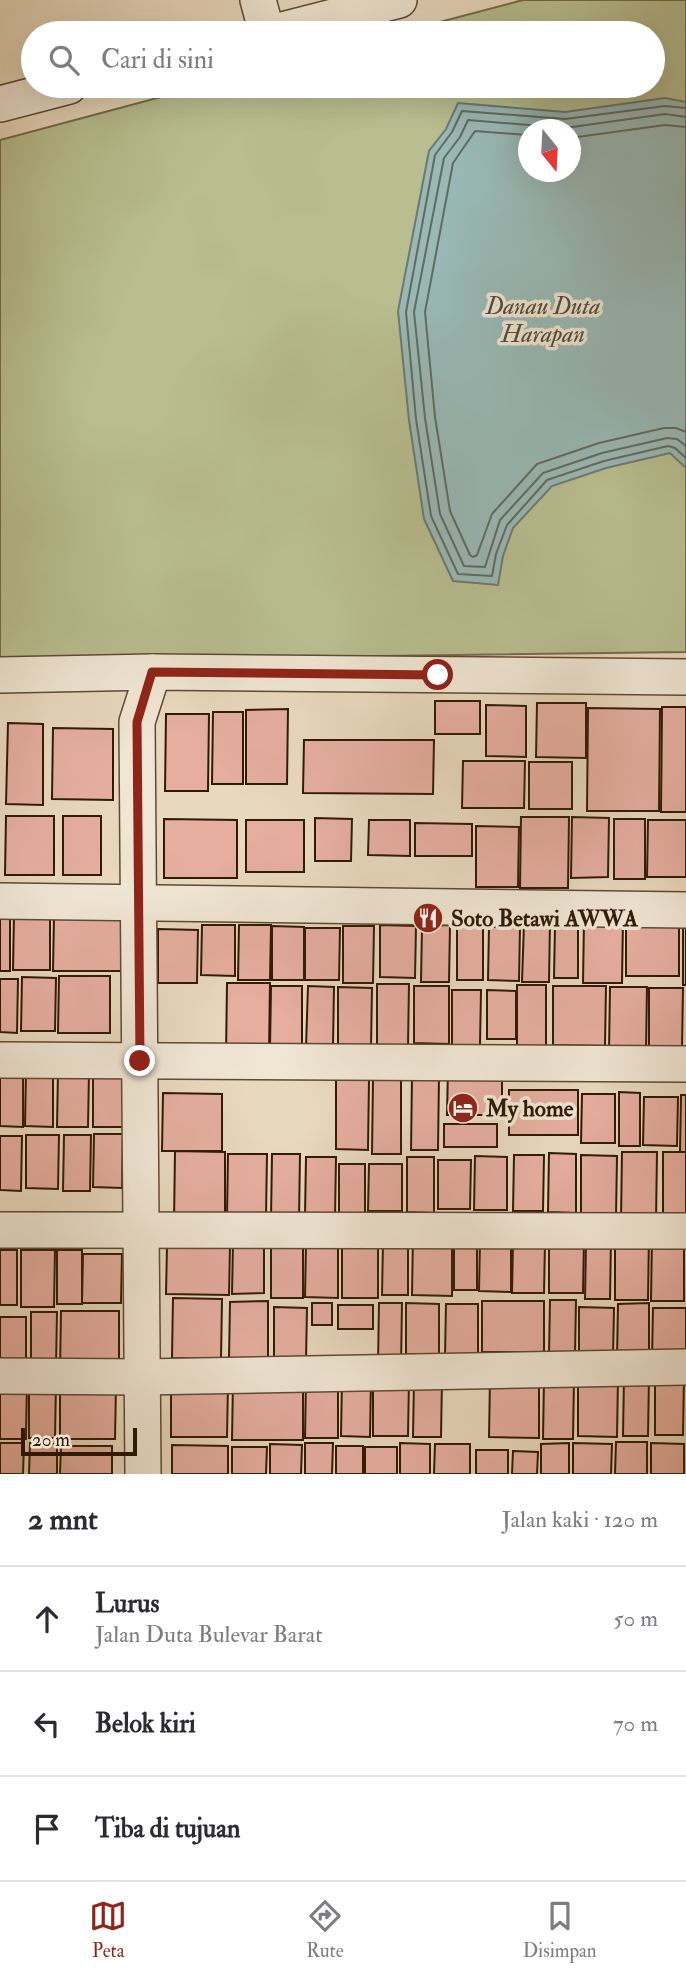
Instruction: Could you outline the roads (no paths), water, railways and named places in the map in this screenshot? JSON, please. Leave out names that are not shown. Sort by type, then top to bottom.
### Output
[{"type":"street","points":[[258,0],[265,21]]},
{"type":"street","points":[[316,21],[399,0]]},
{"type":"street","points":[[0,104],[23,98]]},
{"type":"street","points":[[143,1474],[137,722],[152,672]]},
{"type":"street","points":[[0,675],[152,672],[686,677]]},
{"type":"street","points":[[0,901],[686,910]]},
{"type":"street","points":[[0,1060],[686,1064]]},
{"type":"street","points":[[0,1230],[686,1231]]},
{"type":"street","points":[[0,1376],[142,1377],[686,1367]]},
{"type":"water","name":"Danau Duta Harapan","points":[[665,98],[686,102],[686,468],[670,453],[606,468],[552,486],[513,528],[503,556],[498,585],[453,581],[424,519],[409,420],[398,311],[429,151],[446,129],[458,103],[565,112]]},
{"type":"place","name":"Soto Betawi AWWA","points":[[428,918]]},
{"type":"place","name":"My home","points":[[463,1108]]}]
